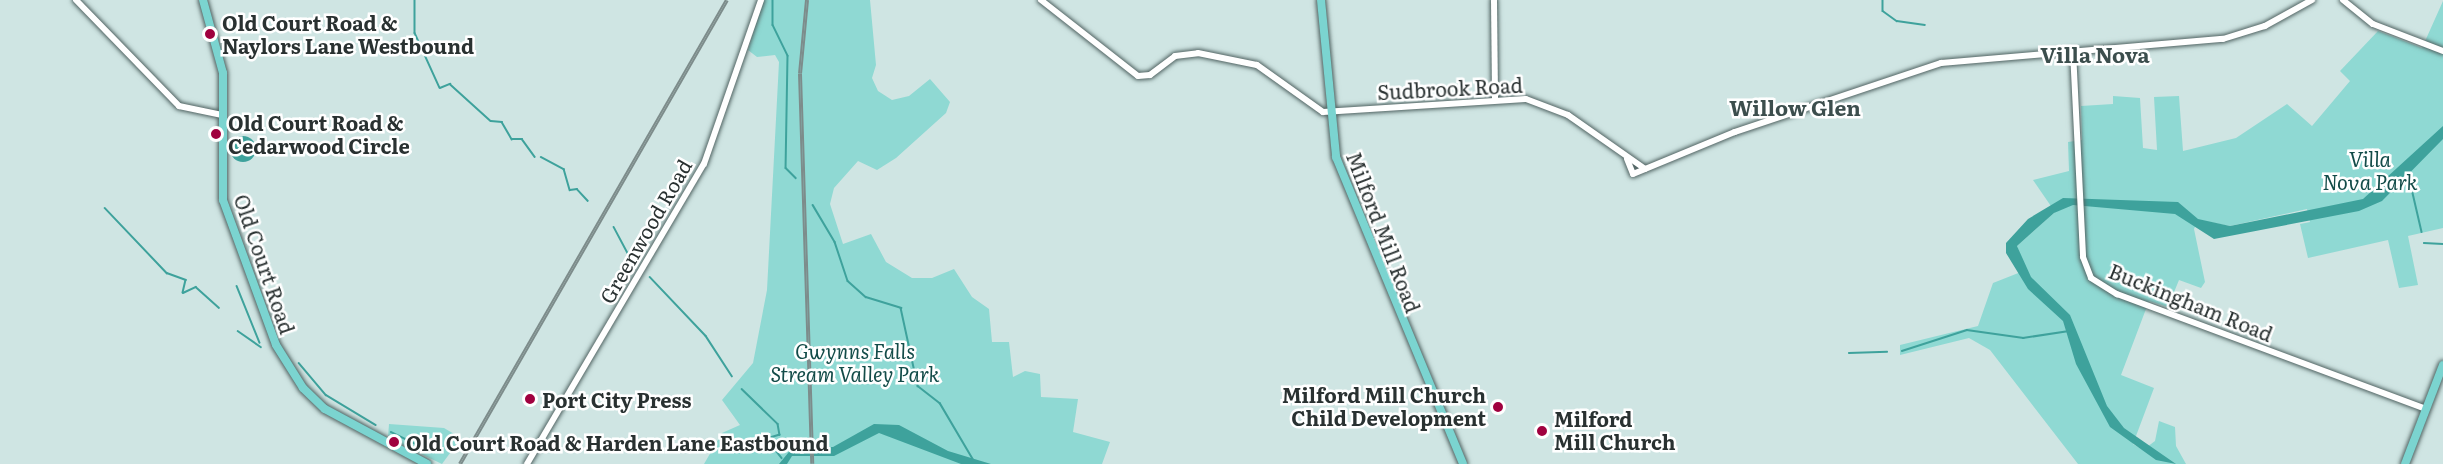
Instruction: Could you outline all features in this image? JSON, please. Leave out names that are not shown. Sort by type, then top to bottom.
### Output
[{"type":"main road","name":"Old Court Road","points":[[203,0],[221,59],[223,200],[284,360],[325,409],[427,464]]},
{"type":"main road","name":"Milford Mill Road","points":[[1321,0],[1330,112],[1339,167],[1463,464]]},
{"type":"main road","points":[[2405,464],[2443,365]]},
{"type":"street","points":[[76,0],[179,106],[222,115]]},
{"type":"street","name":"Greenwood Road","points":[[527,464],[704,164],[761,0]]},
{"type":"street","points":[[1041,0],[1138,76],[1183,54],[1223,56],[1257,65],[1330,112]]},
{"type":"street","points":[[1494,0],[1495,98]]},
{"type":"street","points":[[1627,159],[1633,174],[1920,68],[1990,55],[2223,39],[2265,26],[2312,0]]},
{"type":"street","points":[[2343,0],[2373,24],[2443,51]]},
{"type":"street","name":"Buckingham Road","points":[[2073,51],[2084,265],[2105,289],[2426,409]]},
{"type":"street","name":"Sudbrook Road","points":[[1330,112],[1495,98],[1526,99],[1559,110],[1627,159],[1645,169]]},
{"type":"green space","name":"Gwynns Falls Stream Valley Park","points":[[763,0],[870,0],[876,65],[872,78],[878,91],[892,100],[909,96],[930,79],[950,102],[946,113],[896,158],[877,170],[858,161],[834,188],[830,204],[843,244],[871,234],[886,262],[912,278],[932,278],[954,269],[972,297],[989,309],[992,342],[1009,342],[1013,377],[1025,371],[1040,374],[1041,397],[1078,399],[1073,432],[1110,442],[1102,464],[704,464],[722,433],[740,425],[722,400],[753,363],[767,290],[779,62],[775,55],[757,57],[748,50]]},
{"type":"green space","name":"Villa Nova Park","points":[[2443,1],[2443,228],[2408,236],[2418,285],[2399,288],[2388,240],[2308,258],[2300,224],[2310,222],[2307,209],[2230,226],[2198,220],[2194,229],[2205,282],[2201,288],[2179,280],[2168,307],[2149,301],[2121,375],[2154,388],[2133,444],[2143,450],[2155,441],[2159,421],[2175,427],[2176,446],[2186,464],[2078,464],[1990,350],[1969,338],[1900,355],[1900,345],[1978,326],[1993,283],[2026,270],[2017,246],[2055,212],[2033,180],[2069,171],[2068,142],[2082,140],[2081,106],[2113,104],[2113,96],[2140,98],[2143,148],[2157,150],[2154,97],[2179,96],[2183,151],[2236,138],[2287,104],[2312,126],[2350,81],[2340,71],[2378,31],[2422,48]]},
{"type":"green space","points":[[389,424],[444,428],[461,438],[442,464],[388,438]]},
{"type":"shaded area","points":[[2443,126],[2443,139],[2382,201],[2359,211],[2214,239],[2175,214],[2073,205],[2054,213],[2017,246],[2031,277],[2070,315],[2107,406],[2124,428],[2176,464],[2156,460],[2110,427],[2076,364],[2063,321],[2028,289],[2006,253],[2006,243],[2028,219],[2063,198],[2178,202],[2198,219],[2230,226],[2363,199]]},
{"type":"shaded area","points":[[243,136],[252,140],[256,149],[252,158],[243,162],[234,158],[230,149],[234,140]]},
{"type":"shaded area","points":[[874,424],[899,425],[948,451],[991,464],[961,464],[879,433],[834,456],[792,456],[787,464],[779,464],[793,447],[833,447]]},
{"type":"waterway","points":[[415,0],[415,33],[440,88],[450,84],[491,121],[502,122],[512,139],[522,139],[535,157]]},
{"type":"waterway","points":[[773,0],[773,25],[788,56],[786,168],[796,178]]},
{"type":"waterway","points":[[1883,0],[1883,11],[1897,21],[1925,25]]},
{"type":"waterway","points":[[541,157],[564,169],[570,190],[577,189],[588,201]]},
{"type":"waterway","points":[[2401,176],[2412,189],[2422,232]]},
{"type":"waterway","points":[[813,205],[835,242],[848,281],[866,297],[901,308],[918,386],[940,403],[973,459]]},
{"type":"waterway","points":[[105,208],[167,273],[186,280],[183,293],[196,287],[219,308]]},
{"type":"waterway","points":[[614,227],[630,257]]},
{"type":"waterway","points":[[2424,243],[2443,244]]},
{"type":"waterway","points":[[650,277],[706,336],[732,376]]},
{"type":"waterway","points":[[237,286],[260,343]]},
{"type":"waterway","points":[[1902,351],[1967,330],[2023,338],[2070,331]]},
{"type":"waterway","points":[[238,331],[261,347]]},
{"type":"waterway","points":[[1849,353],[1887,352]]},
{"type":"waterway","points":[[299,363],[326,395],[376,425]]},
{"type":"waterway","points":[[742,389],[778,424],[780,435],[767,439],[782,458]]},
{"type":"waterway","points":[[391,432],[416,444]]},
{"type":"railway","points":[[460,464],[727,0]]},
{"type":"railway","points":[[807,0],[800,74],[812,464]]},
{"type":"place","name":"Old Court Road & Naylors Lane Westbound","points":[[210,34]]},
{"type":"place","name":"Old Court Road & Cedarwood Circle","points":[[216,134]]},
{"type":"place","name":"Port City Press","points":[[530,399]]},
{"type":"place","name":"Milford Mill Church Child Development","points":[[1498,407]]},
{"type":"place","name":"Milford Mill Church","points":[[1542,431]]},
{"type":"place","name":"Old Court Road & Harden Lane Eastbound","points":[[394,442]]},
{"type":"district","name":"Villa Nova","points":[[2095,54]]},
{"type":"district","name":"Willow Glen","points":[[1795,107]]}]
